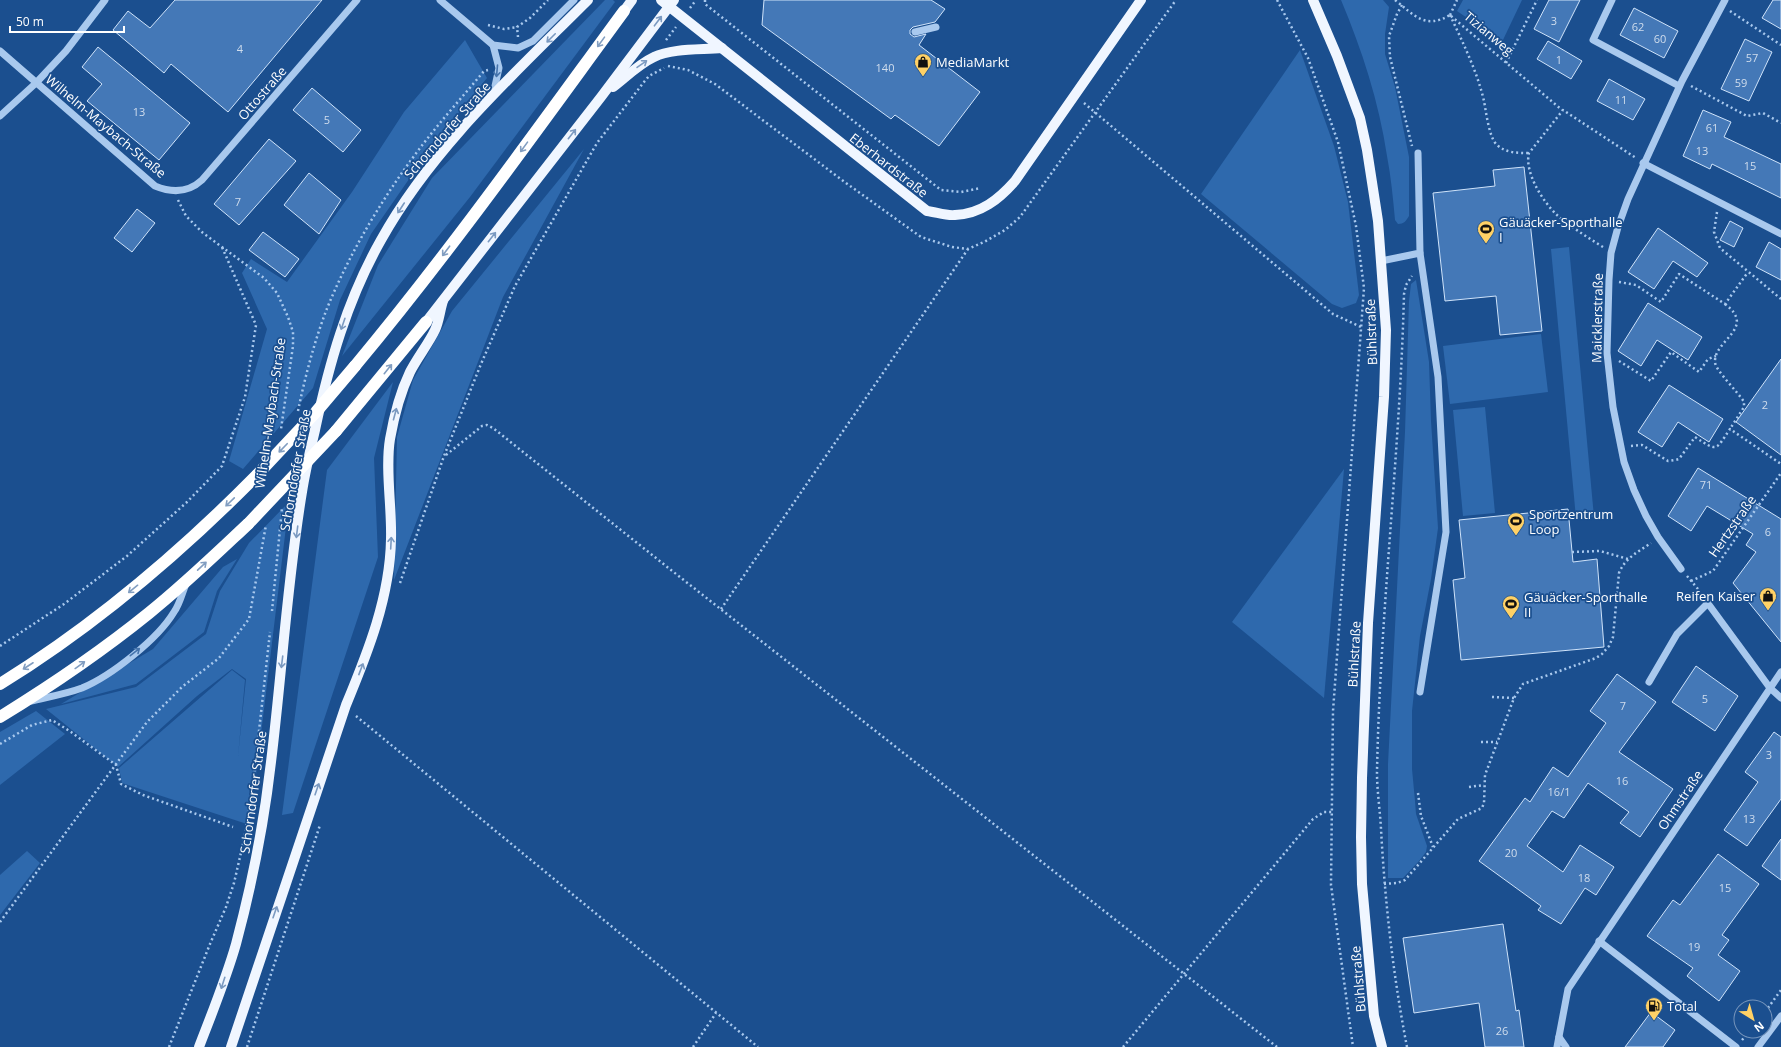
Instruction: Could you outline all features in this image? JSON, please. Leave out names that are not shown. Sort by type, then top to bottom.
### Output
[{"type":"highway","points":[[0,684],[70,637],[137,586],[204,528],[257,475],[316,412],[395,317],[470,220],[624,11]]},
{"type":"highway","points":[[0,717],[25,702],[112,642],[188,580],[248,524],[336,431],[426,322]]},
{"type":"main road","name":"Schorndorfer Straße","points":[[199,1047],[235,946],[259,847],[271,763],[302,492],[328,371],[356,288],[394,217],[422,175],[492,97],[588,0]]},
{"type":"main road","points":[[624,11],[632,0]]},
{"type":"main road","name":"Eberhardstraße","points":[[661,0],[672,3],[684,17],[819,127],[927,210],[954,216],[978,211],[999,198],[1015,181],[1141,0]]},
{"type":"main road","name":"Bühlstraße","points":[[1313,0],[1337,56],[1360,118],[1367,150],[1378,221],[1386,330],[1384,398],[1368,623],[1361,837],[1362,884],[1374,1016],[1382,1047]]},
{"type":"main road","points":[[426,322],[672,3]]},
{"type":"main road","points":[[601,97],[642,63],[654,56],[665,53],[722,48]]},
{"type":"main road","points":[[231,1047],[346,705],[378,618],[386,590],[391,538],[390,441],[394,416],[409,373],[419,354],[435,331],[443,301]]},
{"type":"street","points":[[0,116],[36,83],[66,50],[105,0]]},
{"type":"street","name":"Ottostraße","points":[[178,191],[190,188],[202,180],[358,0]]},
{"type":"street","points":[[440,0],[493,45],[518,48],[533,41],[574,0]]},
{"type":"street","points":[[1612,0],[1593,40],[1680,83]]},
{"type":"street","name":"Maicklerstraße","points":[[1681,568],[1658,537],[1634,490],[1621,448],[1613,406],[1607,353],[1611,252],[1618,227],[1643,163],[1680,83],[1724,3]]},
{"type":"street","points":[[915,32],[936,27]]},
{"type":"street","points":[[492,97],[499,68],[493,45]]},
{"type":"street","name":"Wilhelm-Maybach-Straße","points":[[0,51],[155,186],[162,189],[178,191]]},
{"type":"street","points":[[1416,153],[1420,253],[1438,377],[1446,532],[1420,692]]},
{"type":"street","points":[[1643,163],[1781,234]]},
{"type":"street","points":[[1381,261],[1420,253]]},
{"type":"street","points":[[25,702],[63,694],[83,687],[123,662],[143,646],[175,612],[188,580]]},
{"type":"street","points":[[1650,682],[1677,634],[1706,600],[1770,688],[1781,698]]},
{"type":"street","name":"Ohmstraße","points":[[1557,1047],[1568,989],[1781,672]]},
{"type":"street","points":[[1600,941],[1736,1047]]},
{"type":"street","points":[[1758,1047],[1781,1016]]},
{"type":"street","points":[[1560,1037],[1566,1047]]},
{"type":"path","points":[[484,23],[504,29],[517,27],[530,18],[548,0]]},
{"type":"path","points":[[668,66],[664,43],[696,0]]},
{"type":"path","points":[[705,0],[705,4],[941,190],[961,192],[981,188]]},
{"type":"path","points":[[1176,0],[1020,217],[1005,230],[968,249],[952,247],[921,237],[846,183],[715,84],[688,70],[668,66],[649,76],[597,143],[564,198],[516,286],[481,364],[444,456],[482,426],[487,425],[493,428],[1277,1047]]},
{"type":"path","points":[[1277,0],[1308,58],[1338,142],[1356,226],[1364,288],[1333,712],[1332,885],[1353,1047]]},
{"type":"path","name":"Tizianweg","points":[[1395,0],[1412,15],[1428,22],[1442,20],[1450,15],[1563,110],[1643,163]]},
{"type":"path","points":[[1457,0],[1450,15],[1471,61],[1482,94],[1492,136],[1496,144],[1510,152],[1529,153]]},
{"type":"path","points":[[1506,63],[1537,0]]},
{"type":"path","points":[[1724,3],[1781,46]]},
{"type":"path","points":[[1402,6],[1397,14],[1389,36],[1390,57],[1416,153]]},
{"type":"path","points":[[517,27],[518,48]]},
{"type":"path","points":[[1680,83],[1747,116],[1763,113],[1781,123]]},
{"type":"path","points":[[1074,96],[1095,112],[1333,314],[1361,327]]},
{"type":"path","points":[[1563,110],[1529,153],[1527,160],[1532,179],[1542,196],[1556,214],[1576,230],[1611,252]]},
{"type":"path","name":"Wilhelm-Maybach-Straße","points":[[178,191],[178,201],[186,216],[202,233],[264,278],[276,293],[290,322],[293,332],[293,346],[281,433]]},
{"type":"path","points":[[1718,202],[1714,232],[1716,240],[1726,254],[1781,299]]},
{"type":"path","points":[[0,646],[64,604],[127,556],[187,502],[222,466],[245,397],[256,325],[222,247]]},
{"type":"path","points":[[721,609],[968,249]]},
{"type":"path","points":[[1407,1047],[1397,997],[1384,884],[1377,773],[1384,640],[1402,368],[1404,294],[1406,285],[1413,274],[1412,254]]},
{"type":"path","points":[[1725,304],[1748,272]]},
{"type":"path","points":[[1607,353],[1652,381],[1671,352],[1699,372],[1708,359],[1716,356],[1735,329],[1737,323],[1733,310],[1679,274],[1661,302],[1636,285],[1609,280]]},
{"type":"path","points":[[1621,448],[1642,445],[1668,461],[1679,459],[1695,437],[1711,448],[1718,447],[1744,406],[1744,402],[1716,366],[1716,356]]},
{"type":"path","points":[[1730,429],[1781,464]]},
{"type":"path","name":"Hertzstraße","points":[[1691,582],[1712,571],[1781,474]]},
{"type":"path","points":[[272,618],[282,503]]},
{"type":"path","points":[[0,922],[147,722],[182,687],[219,658],[249,619],[267,518]]},
{"type":"path","points":[[1384,884],[1397,883],[1405,880],[1458,819],[1482,808],[1484,803],[1485,775],[1514,698],[1523,684],[1587,662],[1602,654],[1614,637],[1620,573],[1623,565],[1628,559],[1658,537]]},
{"type":"path","points":[[1572,552],[1600,551],[1628,559]]},
{"type":"path","points":[[1681,568],[1706,600]]},
{"type":"path","points":[[169,1047],[226,907],[234,883],[252,794],[271,626]]},
{"type":"path","points":[[1492,697],[1514,698]]},
{"type":"path","points":[[356,716],[758,1047]]},
{"type":"path","points":[[0,744],[32,725],[52,720],[116,765],[121,784],[143,795],[233,828]]},
{"type":"path","points":[[1481,742],[1497,742]]},
{"type":"path","points":[[1469,787],[1484,785]]},
{"type":"path","points":[[1418,793],[1421,816],[1433,847]]},
{"type":"path","points":[[1123,1047],[1183,973],[1313,819],[1324,812],[1332,812]]},
{"type":"path","points":[[1773,1001],[1781,990]]},
{"type":"path","points":[[693,1047],[716,1013]]},
{"type":"shaded area","points":[[605,0],[613,0],[615,2],[470,197],[342,356],[378,265],[432,178]]},
{"type":"shaded area","points":[[1341,0],[1383,0],[1389,7],[1385,34],[1385,54],[1395,87],[1409,157],[1409,216],[1403,223],[1398,224],[1395,220],[1384,136],[1363,57]]},
{"type":"shaded area","points":[[1463,0],[1522,0],[1502,42],[1457,11]]},
{"type":"shaded area","points":[[465,40],[487,78],[434,143],[371,234],[340,300],[313,388],[243,469],[229,461],[267,329],[242,273],[251,259],[287,282],[352,192],[404,112]]},
{"type":"shaded area","points":[[1300,50],[1334,146],[1348,202],[1359,295],[1356,303],[1342,308],[1332,304],[1201,194]]},
{"type":"shaded area","points":[[584,149],[503,297],[394,580],[397,437],[413,380],[452,311]]},
{"type":"shaded area","points":[[1569,247],[1594,517],[1576,518],[1551,249]]},
{"type":"shaded area","points":[[1416,280],[1429,362],[1438,528],[1431,579],[1420,636],[1412,711],[1412,769],[1416,814],[1427,846],[1426,852],[1403,878],[1388,878],[1388,764],[1405,432],[1409,301],[1411,284]]},
{"type":"shaded area","points":[[1541,334],[1548,392],[1450,404],[1443,346]]},
{"type":"shaded area","points":[[393,382],[374,458],[378,557],[293,813],[282,815],[327,470]]},
{"type":"shaded area","points":[[1485,407],[1495,513],[1463,516],[1453,410]]},
{"type":"shaded area","points":[[1344,469],[1324,698],[1232,622]]},
{"type":"shaded area","points":[[289,502],[250,825],[122,783],[119,768],[232,670],[245,680],[238,756],[246,679],[232,669],[197,696],[118,767],[46,709],[136,687],[206,634],[220,591],[249,543]]},
{"type":"shaded area","points":[[237,559],[217,591],[204,632],[136,684],[61,704],[153,649],[223,567]]},
{"type":"shaded area","points":[[36,711],[65,734],[0,785],[0,732]]},
{"type":"shaded area","points":[[27,851],[40,863],[0,915],[0,875]]},
{"type":"building","points":[[175,0],[322,0],[228,112],[171,64],[164,73],[113,30],[128,11],[150,28]]},
{"type":"building","points":[[764,0],[931,0],[945,9],[935,22],[913,27],[910,30],[910,34],[914,37],[926,34],[919,45],[980,92],[939,146],[895,115],[891,119],[762,25]]},
{"type":"building","points":[[1549,0],[1580,0],[1559,42],[1534,29]]},
{"type":"building","points":[[1773,0],[1781,0],[1781,29],[1762,18]]},
{"type":"building","points":[[1634,8],[1678,31],[1664,58],[1620,35]]},
{"type":"building","points":[[1745,39],[1772,52],[1749,101],[1721,89]]},
{"type":"building","points":[[1548,41],[1582,61],[1571,79],[1537,59]]},
{"type":"building","points":[[98,47],[190,123],[159,160],[87,101],[102,84],[82,67]]},
{"type":"building","points":[[1609,79],[1645,99],[1633,120],[1597,101]]},
{"type":"building","points":[[312,88],[361,130],[343,152],[293,110]]},
{"type":"building","points":[[1703,110],[1731,122],[1724,137],[1781,164],[1781,198],[1712,164],[1710,169],[1683,156]]},
{"type":"building","points":[[269,139],[296,161],[239,225],[214,204]]},
{"type":"building","name":"Gäuäcker-Sporthalle I","points":[[1524,167],[1542,331],[1500,335],[1496,296],[1445,301],[1433,193],[1495,186],[1493,170]]},
{"type":"building","points":[[309,173],[341,200],[319,234],[284,205]]},
{"type":"building","points":[[137,209],[155,223],[132,252],[114,238]]},
{"type":"building","points":[[1730,221],[1743,228],[1734,247],[1720,240]]},
{"type":"building","points":[[1658,228],[1708,263],[1697,277],[1673,261],[1654,289],[1628,272]]},
{"type":"building","points":[[263,232],[299,259],[285,277],[249,250]]},
{"type":"building","points":[[1769,242],[1781,249],[1781,280],[1756,267]]},
{"type":"building","points":[[1648,303],[1702,337],[1688,360],[1657,340],[1641,366],[1618,351]]},
{"type":"building","points":[[1781,359],[1781,455],[1736,422]]},
{"type":"building","points":[[1669,385],[1723,419],[1709,442],[1678,422],[1662,447],[1638,432]]},
{"type":"building","points":[[1698,468],[1781,519],[1781,642],[1733,583],[1756,552],[1746,545],[1753,534],[1707,506],[1691,531],[1668,516]]},
{"type":"building","points":[[1568,509],[1573,562],[1597,559],[1604,647],[1461,660],[1453,580],[1465,578],[1459,520]]},
{"type":"building","points":[[1696,666],[1738,696],[1715,731],[1672,702]]},
{"type":"building","points":[[1617,674],[1656,702],[1619,752],[1673,789],[1640,837],[1620,823],[1629,812],[1588,783],[1564,818],[1552,811],[1527,846],[1563,872],[1580,845],[1614,867],[1596,895],[1585,888],[1561,924],[1538,910],[1541,906],[1479,861],[1525,798],[1530,802],[1553,767],[1568,777],[1606,723],[1590,711]]},
{"type":"building","points":[[1774,732],[1781,737],[1781,799],[1747,846],[1724,830],[1758,782],[1745,772]]},
{"type":"building","points":[[1781,839],[1781,880],[1762,866]]},
{"type":"building","points":[[1718,854],[1759,884],[1722,935],[1729,940],[1718,955],[1740,971],[1719,1001],[1687,976],[1693,968],[1647,936],[1673,900],[1680,905]]},
{"type":"building","points":[[1503,924],[1516,1011],[1519,1010],[1524,1047],[1485,1047],[1479,1003],[1414,1013],[1403,938]]},
{"type":"building","name":"Total","points":[[1651,1012],[1675,1030],[1663,1047],[1625,1047]]},
{"type":"place","name":"MediaMarkt","points":[[923,77]]},
{"type":"place","name":"Gäuäcker-Sporthalle I","points":[[1486,244]]},
{"type":"place","name":"Sportzentrum Loop","points":[[1516,536]]},
{"type":"place","name":"Reifen Kaiser","points":[[1768,611]]},
{"type":"place","name":"Gäuäcker-Sporthalle II","points":[[1511,619]]},
{"type":"place","name":"Total","points":[[1654,1021]]}]
